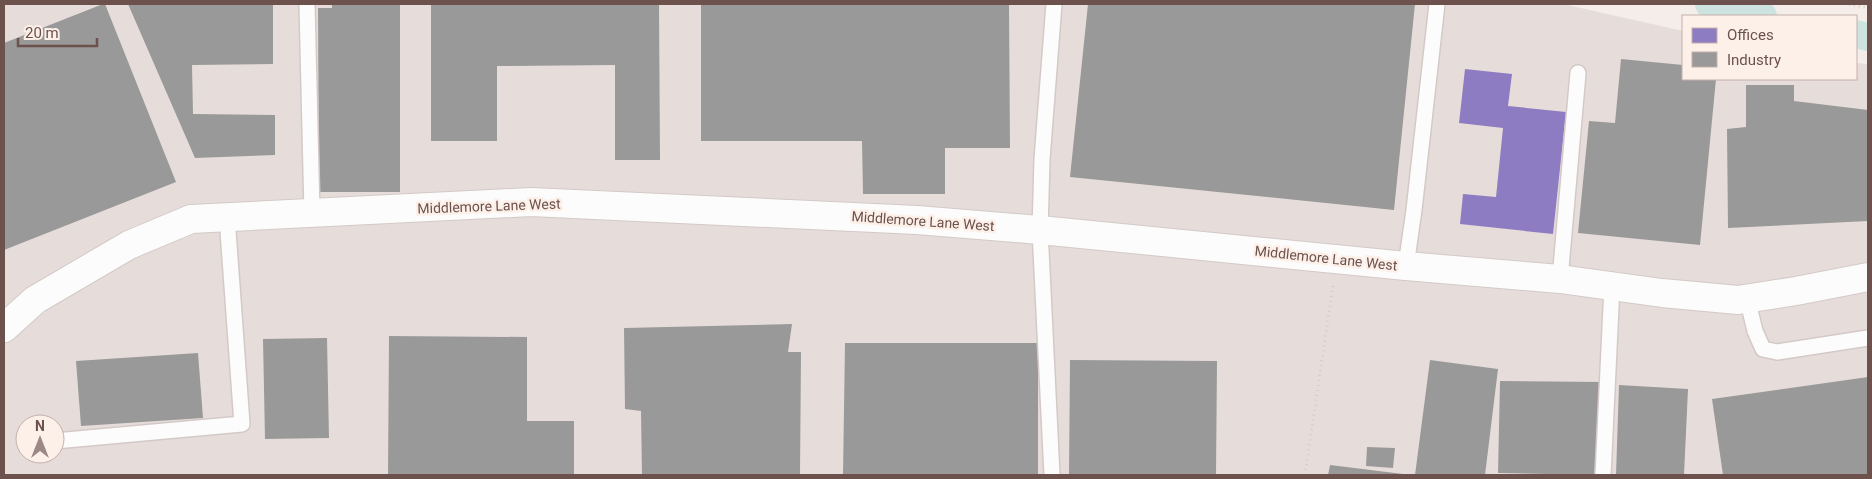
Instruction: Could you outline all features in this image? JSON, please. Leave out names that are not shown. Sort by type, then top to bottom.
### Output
[{"type":"street","name":"Middlemore Lane West","points":[[4,328],[35,300],[129,244],[191,219],[531,202],[917,220],[1560,279],[1671,294],[1738,300],[1868,277]]},
{"type":"lane","points":[[307,4],[312,213]]},
{"type":"lane","points":[[1052,475],[1040,230],[1042,159],[1054,4]]},
{"type":"lane","points":[[1406,266],[1438,4]]},
{"type":"lane","points":[[1560,279],[1578,73]]},
{"type":"lane","points":[[65,440],[242,424],[226,217]]},
{"type":"lane","points":[[1603,475],[1612,286]]},
{"type":"lane","points":[[1748,298],[1755,332],[1763,349],[1777,352],[1868,338]]},
{"type":"path","points":[[1849,4],[1868,8]]},
{"type":"path","points":[[1305,475],[1337,260]]},
{"type":"shaded area","points":[[4,4],[1563,4],[1682,31],[1682,80],[1857,80],[1857,63],[1868,64],[1868,475],[4,475]]},
{"type":"building: Offices","points":[[1465,69],[1512,74],[1508,106],[1566,112],[1553,234],[1460,224],[1463,194],[1496,197],[1503,128],[1459,123]]},
{"type":"building: Industry","points":[[105,4],[176,182],[4,250],[4,43]]},
{"type":"building: Industry","points":[[128,4],[273,4],[273,64],[192,65],[193,114],[275,115],[275,155],[195,158]]},
{"type":"building: Industry","points":[[332,4],[400,4],[400,192],[319,192],[318,8],[332,8]]},
{"type":"building: Industry","points":[[431,4],[659,4],[660,160],[615,160],[615,65],[497,66],[497,141],[431,141]]},
{"type":"building: Industry","points":[[701,4],[1009,4],[1010,148],[945,148],[945,194],[863,194],[862,141],[701,141]]},
{"type":"building: Industry","points":[[1088,4],[1415,4],[1394,210],[1070,177]]},
{"type":"building: Industry","points":[[1621,59],[1682,65],[1682,80],[1716,80],[1700,245],[1578,233],[1589,121],[1615,123]]},
{"type":"building: Industry","points":[[1746,85],[1794,85],[1794,101],[1868,110],[1868,221],[1728,228],[1727,129],[1746,127]]},
{"type":"building: Industry","points":[[792,324],[788,352],[801,352],[800,475],[642,475],[641,411],[625,409],[624,328]]},
{"type":"building: Industry","points":[[389,336],[527,337],[527,421],[574,421],[574,475],[388,475]]},
{"type":"building: Industry","points":[[327,338],[329,438],[265,439],[263,339]]},
{"type":"building: Industry","points":[[845,343],[1038,343],[1038,475],[843,475]]},
{"type":"building: Industry","points":[[198,353],[203,418],[81,426],[76,361]]},
{"type":"building: Industry","points":[[1070,360],[1217,361],[1216,475],[1069,475]]},
{"type":"building: Industry","points":[[1430,360],[1498,369],[1485,475],[1415,475]]},
{"type":"building: Industry","points":[[1868,377],[1868,475],[1723,475],[1712,399]]},
{"type":"building: Industry","points":[[1500,381],[1601,382],[1599,475],[1498,473]]},
{"type":"building: Industry","points":[[1619,385],[1688,389],[1684,475],[1616,475]]},
{"type":"building: Industry","points":[[1367,447],[1395,448],[1393,468],[1366,466]]},
{"type":"building: Industry","points":[[1330,465],[1403,474],[1403,475],[1328,475]]},
{"type":"waterway","points":[[1709,4],[1758,15]]},
{"type":"waterway","points":[[1857,34],[1868,37]]}]
